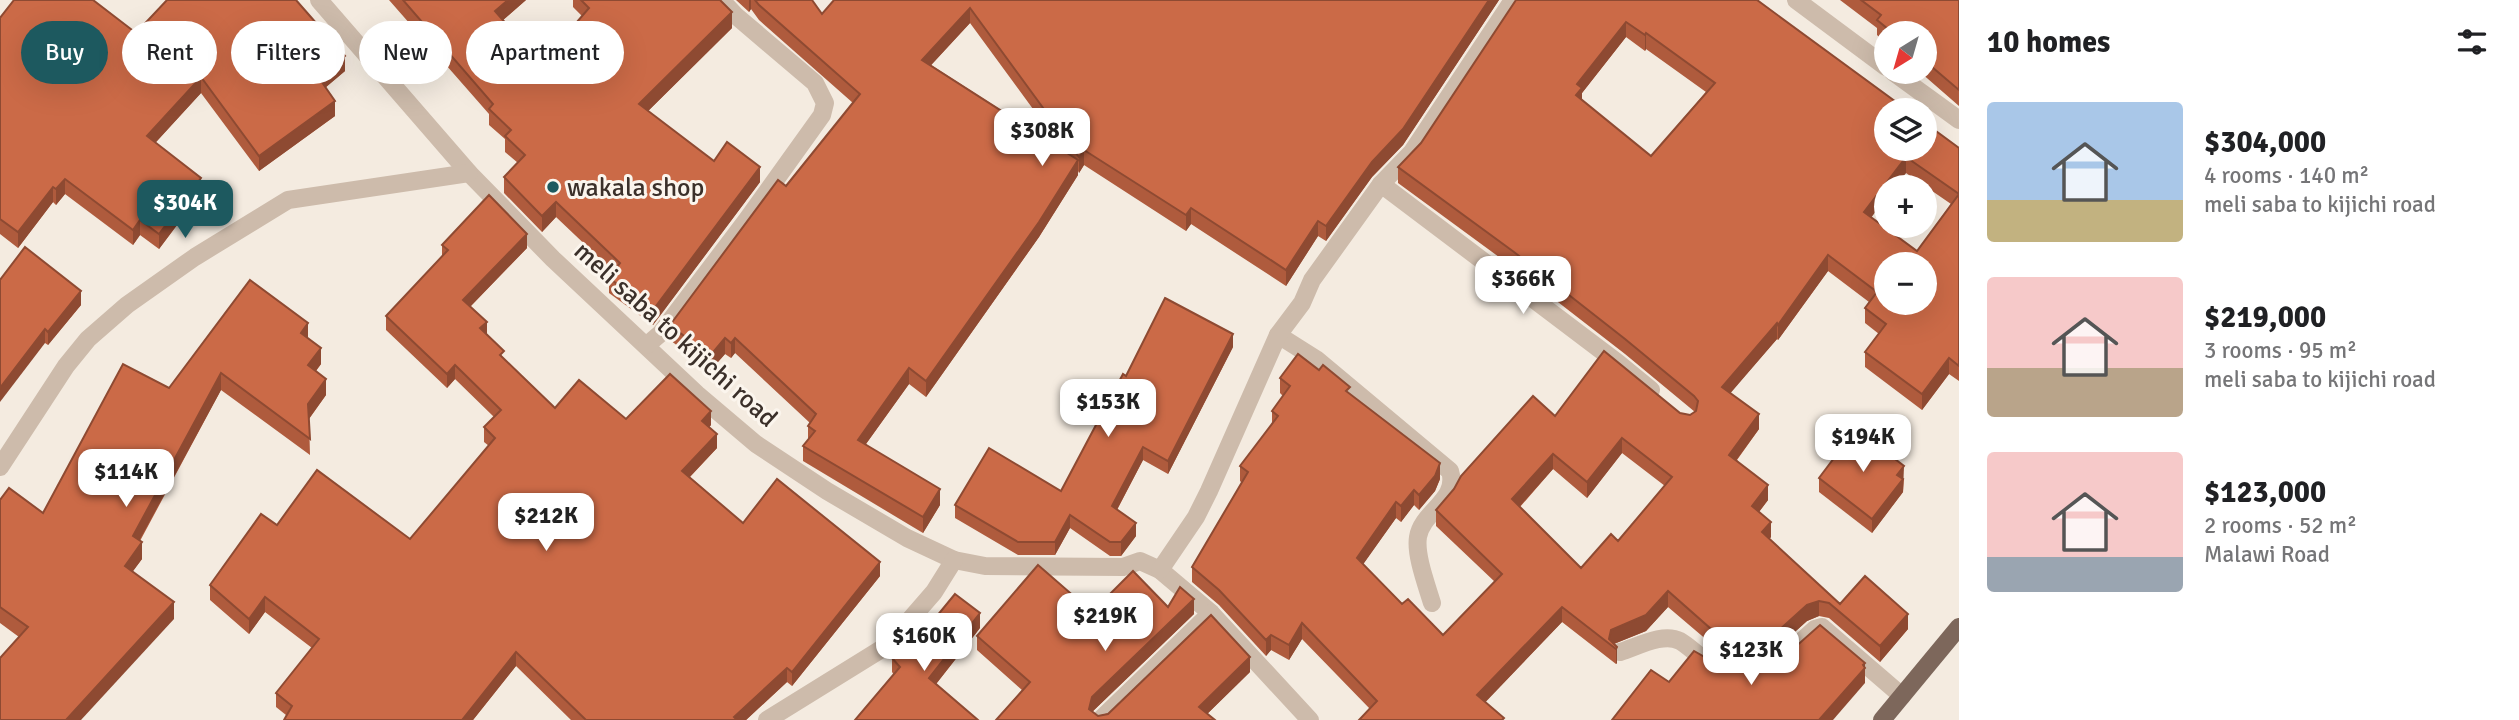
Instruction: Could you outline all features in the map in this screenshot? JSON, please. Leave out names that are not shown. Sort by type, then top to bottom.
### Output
[{"type":"main road","points":[[1882,720],[1959,627]]},
{"type":"street","name":"meli saba to kijichi road","points":[[319,0],[469,173],[553,259],[697,394],[756,444],[838,498],[907,538],[954,560],[985,566],[1109,567],[1123,567],[1140,561],[1160,570]]},
{"type":"street","points":[[646,345],[661,333],[746,221],[822,115],[825,103],[815,83],[721,0]]},
{"type":"street","points":[[1310,720],[1210,613],[1160,570],[1196,517],[1278,335],[1302,303],[1312,280],[1381,184],[1412,152],[1513,0]]},
{"type":"street","points":[[1796,0],[1874,58]]},
{"type":"street","points":[[1910,84],[1959,120]]},
{"type":"street","points":[[0,467],[66,366],[88,339],[127,305],[195,257],[288,200],[469,173]]},
{"type":"street","points":[[1381,184],[1618,363],[1666,403]]},
{"type":"street","points":[[1278,335],[1316,359],[1450,471],[1453,480],[1451,490],[1421,529],[1418,537],[1418,548],[1432,603]]},
{"type":"street","points":[[767,720],[888,646],[934,592],[954,560]]},
{"type":"street","points":[[1100,720],[1210,613]]},
{"type":"street","points":[[1620,652],[1664,638],[1672,639],[1680,641],[1707,662],[1751,675],[1772,674],[1775,665],[1815,629],[1822,627],[1902,696]]},
{"type":"building","points":[[14,0],[93,0],[122,22],[122,84],[195,84],[147,136],[201,178],[159,234],[140,220],[133,230],[65,179],[56,189],[53,187],[18,232],[0,219],[0,18]]},
{"type":"building","points":[[167,0],[296,0],[314,21],[231,21],[231,84],[323,84],[335,101],[259,156],[206,84],[217,84],[217,21],[147,21]]},
{"type":"building","points":[[403,0],[508,0],[495,11],[504,21],[466,21],[466,73],[452,57],[452,21],[421,21]]},
{"type":"building","points":[[581,0],[720,0],[732,12],[639,104],[714,161],[727,142],[760,167],[653,310],[609,278],[620,263],[556,202],[542,216],[504,177],[525,155],[505,136],[511,130],[489,109],[493,104],[476,84],[624,84],[624,21],[578,21],[589,8]]},
{"type":"building","points":[[755,0],[812,0],[822,14],[834,0],[1489,0],[1403,129],[1372,162],[1326,226],[1318,221],[1286,270],[1191,208],[1186,215],[1084,150],[1079,157],[970,8],[922,60],[1078,160],[1039,222],[926,381],[909,368],[858,440],[940,489],[923,517],[803,446],[815,431],[808,426],[816,414],[735,338],[731,343],[725,338],[710,356],[670,325],[778,180],[786,186],[860,94]]},
{"type":"building","points":[[1516,0],[1757,0],[1891,98],[1874,98],[1874,161],[1903,161],[1892,175],[1874,175],[1874,199],[1864,212],[1874,219],[1874,238],[1899,238],[1917,251],[1927,238],[1937,238],[1937,224],[1959,194],[1959,366],[1949,358],[1922,394],[1865,352],[1886,324],[1874,315],[1937,315],[1937,252],[1874,252],[1874,290],[1828,255],[1778,325],[1777,323],[1722,387],[1759,414],[1729,455],[1768,485],[1752,506],[1771,522],[1762,532],[1840,604],[1865,576],[1908,614],[1880,646],[1829,603],[1819,601],[1807,605],[1767,641],[1764,648],[1727,642],[1708,633],[1711,629],[1668,591],[1646,615],[1611,630],[1609,639],[1616,649],[1562,607],[1477,695],[1504,718],[1502,720],[1359,720],[1377,701],[1302,623],[1289,645],[1271,635],[1266,640],[1219,590],[1192,567],[1248,472],[1240,466],[1278,416],[1272,411],[1290,386],[1280,378],[1298,354],[1319,370],[1323,365],[1350,387],[1346,391],[1440,463],[1435,476],[1419,495],[1414,490],[1401,506],[1396,502],[1357,558],[1402,604],[1408,599],[1443,635],[1502,574],[1436,510],[1461,476],[1533,396],[1555,416],[1604,351],[1680,413],[1690,415],[1696,411],[1698,401],[1694,396],[1625,339],[1514,252],[1398,167],[1421,143]],"holes":[[[1626,22],[1645,35],[1646,33],[1715,83],[1651,156],[1576,95],[1582,88],[1577,84]],[[1622,438],[1672,477],[1618,541],[1611,534],[1581,568],[1512,499],[1553,454],[1587,482]]]},
{"type":"building","points":[[1861,0],[1959,0],[1959,90],[1937,71],[1937,21],[1878,21],[1881,15]]},
{"type":"building","points":[[1937,132],[1959,148],[1959,194],[1937,179],[1937,175],[1932,175],[1912,161],[1937,161]]},
{"type":"building","points":[[489,195],[527,234],[463,300],[487,322],[480,328],[504,351],[500,355],[555,408],[579,380],[626,419],[670,374],[711,411],[702,421],[717,434],[682,471],[743,523],[777,479],[880,562],[792,672],[787,668],[734,717],[737,720],[586,720],[516,652],[462,720],[284,720],[292,706],[276,693],[319,639],[265,597],[249,619],[210,585],[261,514],[277,525],[317,470],[410,539],[495,438],[484,427],[501,410],[455,365],[447,374],[386,316],[448,250],[442,245]]},
{"type":"building","points":[[25,247],[81,291],[48,332],[45,329],[0,388],[0,280]]},
{"type":"building","points":[[250,280],[308,323],[301,333],[321,348],[308,365],[326,379],[308,404],[310,439],[221,373],[133,536],[142,542],[125,566],[174,602],[66,720],[0,720],[0,658],[28,627],[0,607],[0,500],[9,488],[43,513],[123,364],[169,388]]},
{"type":"building","points":[[1874,296],[1874,315],[1865,308]]},
{"type":"building","points":[[1165,298],[1233,334],[1168,461],[1143,447],[1112,506],[1136,523],[1121,542],[1110,542],[1070,515],[1055,542],[1018,542],[955,505],[989,448],[1061,491],[1123,374],[1126,376]]},
{"type":"building","points":[[1856,429],[1904,466],[1897,475],[1903,479],[1872,519],[1819,478]]},
{"type":"building","points":[[1038,565],[1092,612],[1133,571],[1168,607],[1180,587],[1194,599],[1092,697],[1089,709],[1098,716],[1108,714],[1211,615],[1250,657],[1199,707],[1215,720],[996,720],[1030,682],[977,636]]},
{"type":"building","points":[[955,594],[980,613],[929,678],[978,720],[855,720],[900,667],[892,658],[923,633]]},
{"type":"building","points":[[1820,625],[1865,663],[1865,668],[1819,720],[1612,720],[1651,670],[1669,682],[1694,651],[1729,667],[1773,671],[1779,668],[1785,656]]},
{"type":"place","name":"wakala shop","points":[[553,187]]}]
